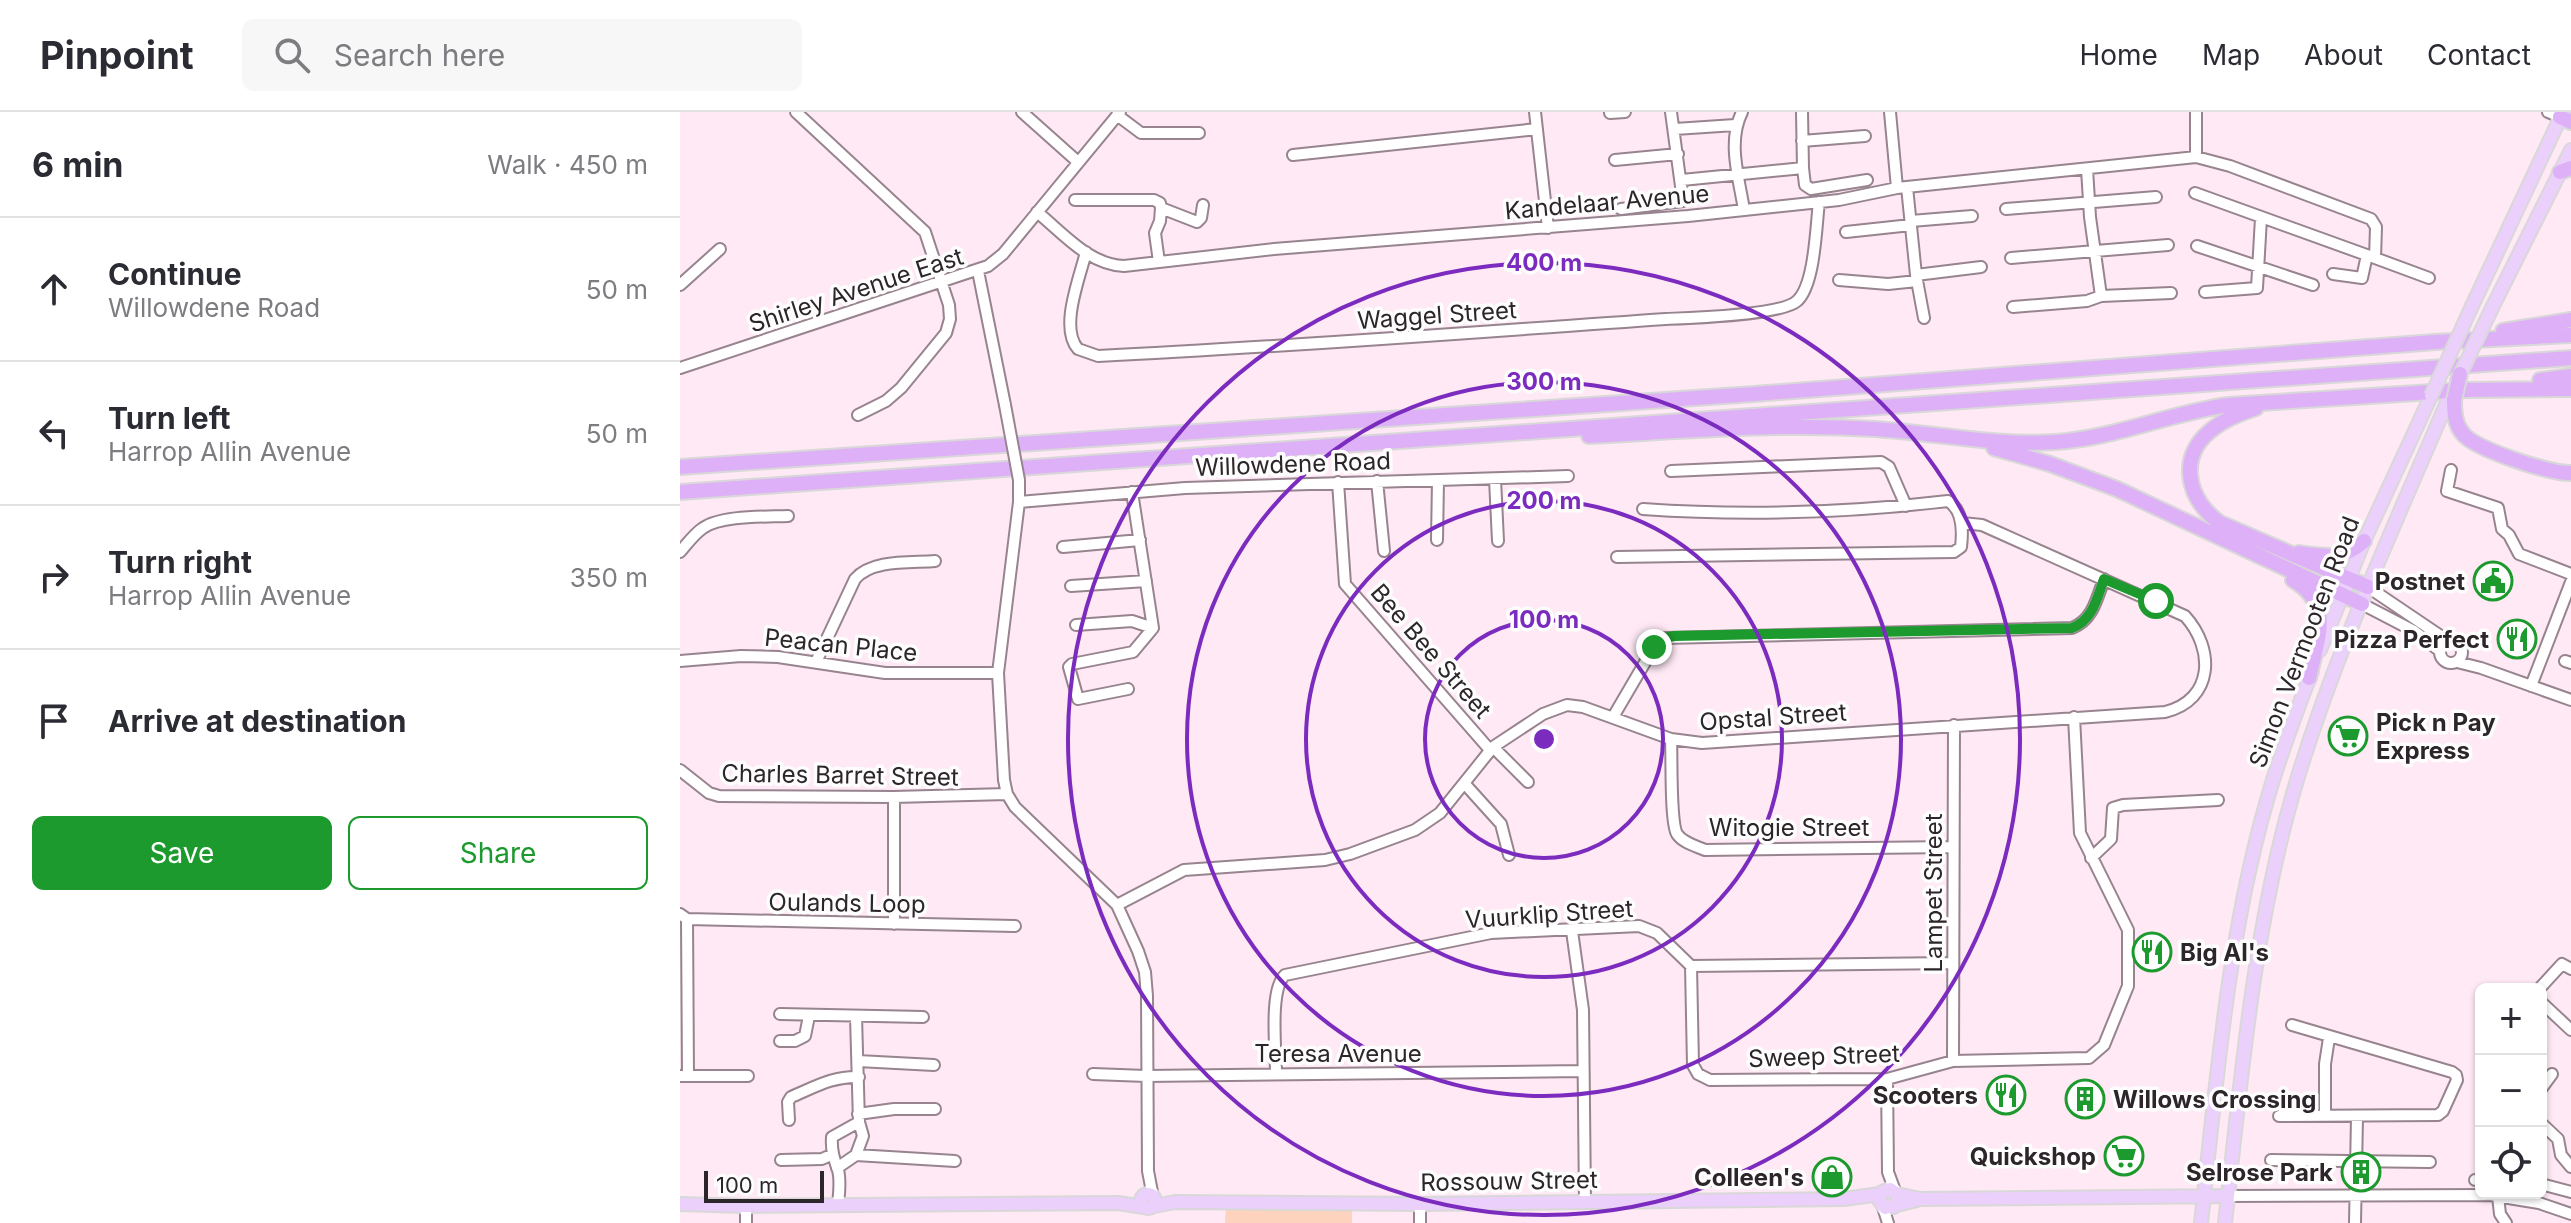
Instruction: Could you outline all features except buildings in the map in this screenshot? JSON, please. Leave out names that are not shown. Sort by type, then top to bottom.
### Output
[{"type":"highway","points":[[2435,342],[2571,320]]},
{"type":"highway","points":[[680,465],[1800,391],[2435,342],[2571,335]]},
{"type":"highway","points":[[680,492],[2571,358]]},
{"type":"highway","points":[[2460,374],[2456,395],[2458,426],[2471,441],[2549,472],[2571,473]]},
{"type":"highway","points":[[2456,395],[2571,376]]},
{"type":"highway","points":[[1367,444],[1773,428],[1873,429],[2008,443],[2072,441],[2207,408],[2571,389]]},
{"type":"highway","points":[[2275,403],[2235,416],[2211,430],[2193,455],[2190,478],[2198,502],[2209,515],[2279,550],[2368,587]]},
{"type":"highway","points":[[1947,436],[2003,450],[2096,481],[2362,604]]},
{"type":"highway","points":[[2224,540],[2307,588],[2315,597],[2321,620],[2309,678]]},
{"type":"highway","points":[[2279,550],[2335,557],[2354,550],[2364,541]]},
{"type":"main road","name":"Simon Vermooten Road","points":[[2201,1223],[2224,1023],[2245,899],[2273,781],[2309,678],[2364,541],[2561,116]]},
{"type":"main road","points":[[2460,374],[2566,170],[2571,150]]},
{"type":"main road","name":"Simon Vermooten Road","points":[[2225,1223],[2263,922],[2283,831],[2314,727],[2368,587],[2456,395]]},
{"type":"main road","name":"Rossouw Street","points":[[680,1204],[1118,1203],[1149,1200],[1420,1204],[2228,1196]]},
{"type":"street","points":[[796,112],[925,232],[950,319],[946,333],[896,393],[858,415]]},
{"type":"street","points":[[1022,112],[1078,162]]},
{"type":"street","points":[[1535,112],[1548,228]]},
{"type":"street","points":[[1610,113],[1625,112]]},
{"type":"street","points":[[1621,209],[1679,203],[1684,197],[1671,112]]},
{"type":"street","points":[[1742,112],[1733,138],[1744,210]]},
{"type":"street","points":[[1802,112],[1805,185],[1811,189],[1867,180]]},
{"type":"street","points":[[1890,112],[1911,223],[1916,278],[1924,318]]},
{"type":"street","points":[[2196,112],[2196,157],[2230,166],[2371,219],[2376,227],[2371,256],[2362,278],[2333,274]]},
{"type":"street","points":[[1118,114],[1141,133],[1199,133]]},
{"type":"street","name":"Shirley Avenue East","points":[[680,368],[978,271],[1003,254],[1118,114]]},
{"type":"street","points":[[1675,129],[1735,125]]},
{"type":"street","points":[[1293,155],[1537,129]]},
{"type":"street","points":[[1802,141],[1865,136]]},
{"type":"street","points":[[1615,160],[1678,154]]},
{"type":"street","name":"Kandelaar Avenue","points":[[1037,212],[1102,263],[1117,266],[1274,249],[1744,210],[1819,202],[1902,187],[2196,157]]},
{"type":"street","points":[[1682,180],[1803,168]]},
{"type":"street","points":[[2087,169],[2101,296]]},
{"type":"street","points":[[2195,193],[2429,278]]},
{"type":"street","points":[[2006,209],[2156,197]]},
{"type":"street","points":[[1075,200],[1158,201],[1160,221],[1155,233],[1159,262]]},
{"type":"street","name":"Waggel Street","points":[[1086,252],[1069,334],[1078,349],[1098,356],[1556,327],[1708,316],[1792,305],[1802,295],[1808,279],[1819,202]]},
{"type":"street","points":[[1161,208],[1197,222],[1201,218],[1203,205]]},
{"type":"street","points":[[1846,232],[1972,216]]},
{"type":"street","points":[[2205,292],[2255,289],[2261,218]]},
{"type":"street","points":[[2011,258],[2168,245]]},
{"type":"street","points":[[2197,246],[2313,285]]},
{"type":"street","points":[[680,285],[720,249]]},
{"type":"street","points":[[1839,280],[1888,284],[1981,267]]},
{"type":"street","points":[[978,271],[1019,480],[998,673],[1002,772],[1007,794],[1026,819],[1117,905],[1145,972],[1149,1200]]},
{"type":"street","points":[[2013,307],[2087,301],[2101,296],[2171,293]]},
{"type":"street","points":[[1671,471],[1881,462],[1889,467],[1906,506]]},
{"type":"street","points":[[2451,470],[2447,491],[2498,508],[2501,526],[2519,554],[2571,574]]},
{"type":"street","name":"Willowdene Road","points":[[1019,502],[1132,492],[1338,482],[1568,476]]},
{"type":"street","points":[[1495,479],[1498,541]]},
{"type":"street","points":[[1377,481],[1384,551]]},
{"type":"street","points":[[1437,540],[1438,481]]},
{"type":"street","name":"Bee Bee Street","points":[[1338,482],[1345,584],[1492,748],[1528,782]]},
{"type":"street","points":[[1128,689],[1078,699],[1069,667],[1133,652],[1153,628],[1132,492]]},
{"type":"street","points":[[1617,557],[1954,552],[1961,547],[1962,523],[1950,501],[1906,506],[1743,512],[1643,509]]},
{"type":"street","points":[[680,552],[702,528],[709,525],[788,516]]},
{"type":"street","points":[[1613,717],[1654,647],[1665,638],[2072,628],[2092,612],[2104,579],[1982,525],[1962,523]]},
{"type":"street","points":[[1063,547],[1140,540]]},
{"type":"street","points":[[816,662],[860,573],[875,567],[935,561]]},
{"type":"street","name":"Opstal Street","points":[[1117,905],[1184,870],[1325,860],[1393,839],[1426,825],[1440,813],[1492,748],[1543,714],[1567,705],[1583,707],[1671,739],[1702,743],[2165,712],[2187,704],[2201,686],[2204,664],[2200,635],[2185,616],[2104,579]]},
{"type":"street","points":[[1071,586],[1146,581]]},
{"type":"street","points":[[2531,686],[2571,582]]},
{"type":"street","points":[[2368,587],[2448,641],[2458,643],[2460,656]]},
{"type":"street","points":[[2362,604],[2414,631],[2440,651],[2445,662],[2460,656]]},
{"type":"street","points":[[1076,625],[1132,621],[1153,628]]},
{"type":"street","points":[[2440,651],[2448,641]]},
{"type":"street","name":"Peacan Place","points":[[680,661],[741,656],[816,662],[885,673],[998,673]]},
{"type":"street","points":[[2460,656],[2481,668],[2571,700]]},
{"type":"street","points":[[2074,717],[2080,833],[2091,858],[2111,839],[2113,808],[2218,800]]},
{"type":"street","name":"Lampet Street","points":[[1953,1061],[1954,725]]},
{"type":"street","name":"Witogie Street","points":[[1671,739],[1677,834],[1705,850],[1953,847]]},
{"type":"street","name":"Charles Barret Street","points":[[680,770],[709,793],[719,796],[1007,794]]},
{"type":"street","points":[[1464,783],[1501,824],[1509,855]]},
{"type":"street","points":[[894,797],[894,924]]},
{"type":"street","name":"Sweep Street","points":[[1691,966],[1693,1065],[1703,1078],[1710,1080],[1887,1079],[1953,1061],[2089,1058],[2104,1045],[2128,986],[2128,930],[2119,907],[2091,858]]},
{"type":"street","points":[[683,917],[684,1076],[748,1076]]},
{"type":"street","name":"Oulands Loop","points":[[683,917],[1015,926]]},
{"type":"street","name":"Vuurklip Street","points":[[1276,1073],[1276,992],[1285,975],[1491,933],[1639,926],[1657,933],[1691,966]]},
{"type":"street","points":[[1572,931],[1583,1010],[1585,1202]]},
{"type":"street","points":[[1691,966],[1953,963]]},
{"type":"street","points":[[2545,983],[2562,964],[2571,969]]},
{"type":"street","points":[[2547,1008],[2571,1030]]},
{"type":"street","points":[[780,1014],[923,1017]]},
{"type":"street","points":[[780,1041],[795,1041],[805,1036],[809,1016]]},
{"type":"street","points":[[837,1168],[856,1155],[863,1136],[859,1118],[856,1016]]},
{"type":"street","points":[[2279,1116],[2438,1115],[2443,1111],[2457,1078],[2452,1072],[2292,1025]]},
{"type":"street","points":[[2325,1116],[2325,1064],[2329,1038]]},
{"type":"street","points":[[858,1061],[934,1065]]},
{"type":"street","name":"Teresa Avenue","points":[[1093,1074],[1583,1071]]},
{"type":"street","points":[[2547,1081],[2552,1074]]},
{"type":"street","points":[[789,1120],[788,1102],[791,1097],[828,1080],[859,1077]]},
{"type":"street","points":[[1887,1079],[1888,1200]]},
{"type":"street","points":[[838,1205],[833,1135],[859,1118],[894,1109],[935,1109]]},
{"type":"street","points":[[2355,1223],[2357,1117]]},
{"type":"street","points":[[2545,1127],[2558,1139],[2561,1155],[2571,1167]]},
{"type":"street","points":[[781,1160],[822,1159],[833,1154]]},
{"type":"street","points":[[856,1155],[955,1161]]},
{"type":"street","points":[[2271,1160],[2430,1162]]},
{"type":"street","points":[[2516,1199],[2568,1212],[2571,1192],[2547,1186]]},
{"type":"street","points":[[2228,1196],[2475,1196]]},
{"type":"street","points":[[2498,1199],[2500,1214],[2506,1223]]},
{"type":"street","points":[[1420,1204],[1420,1223]]},
{"type":"street","points":[[746,1206],[746,1223]]},
{"type":"shaded area","points":[[1226,1205],[1352,1205],[1352,1223],[1225,1223]]},
{"type":"place","name":"Postnet","points":[[2493,581]]},
{"type":"place","name":"Pizza Perfect","points":[[2517,639]]},
{"type":"place","name":"Pick n Pay Express","points":[[2348,736]]},
{"type":"place","name":"Big Al's","points":[[2152,952]]},
{"type":"place","name":"Scooters","points":[[2006,1095]]},
{"type":"place","name":"Willows Crossing","points":[[2085,1099]]},
{"type":"place","name":"Quickshop","points":[[2124,1156]]},
{"type":"place","name":"Selrose Park","points":[[2361,1172]]},
{"type":"place","name":"Colleen's","points":[[1832,1177]]},
{"type":"route","points":[[1654,647],[1665,638],[1674,636],[2072,628],[2086,620],[2092,612],[2104,579],[2156,601]]}]
